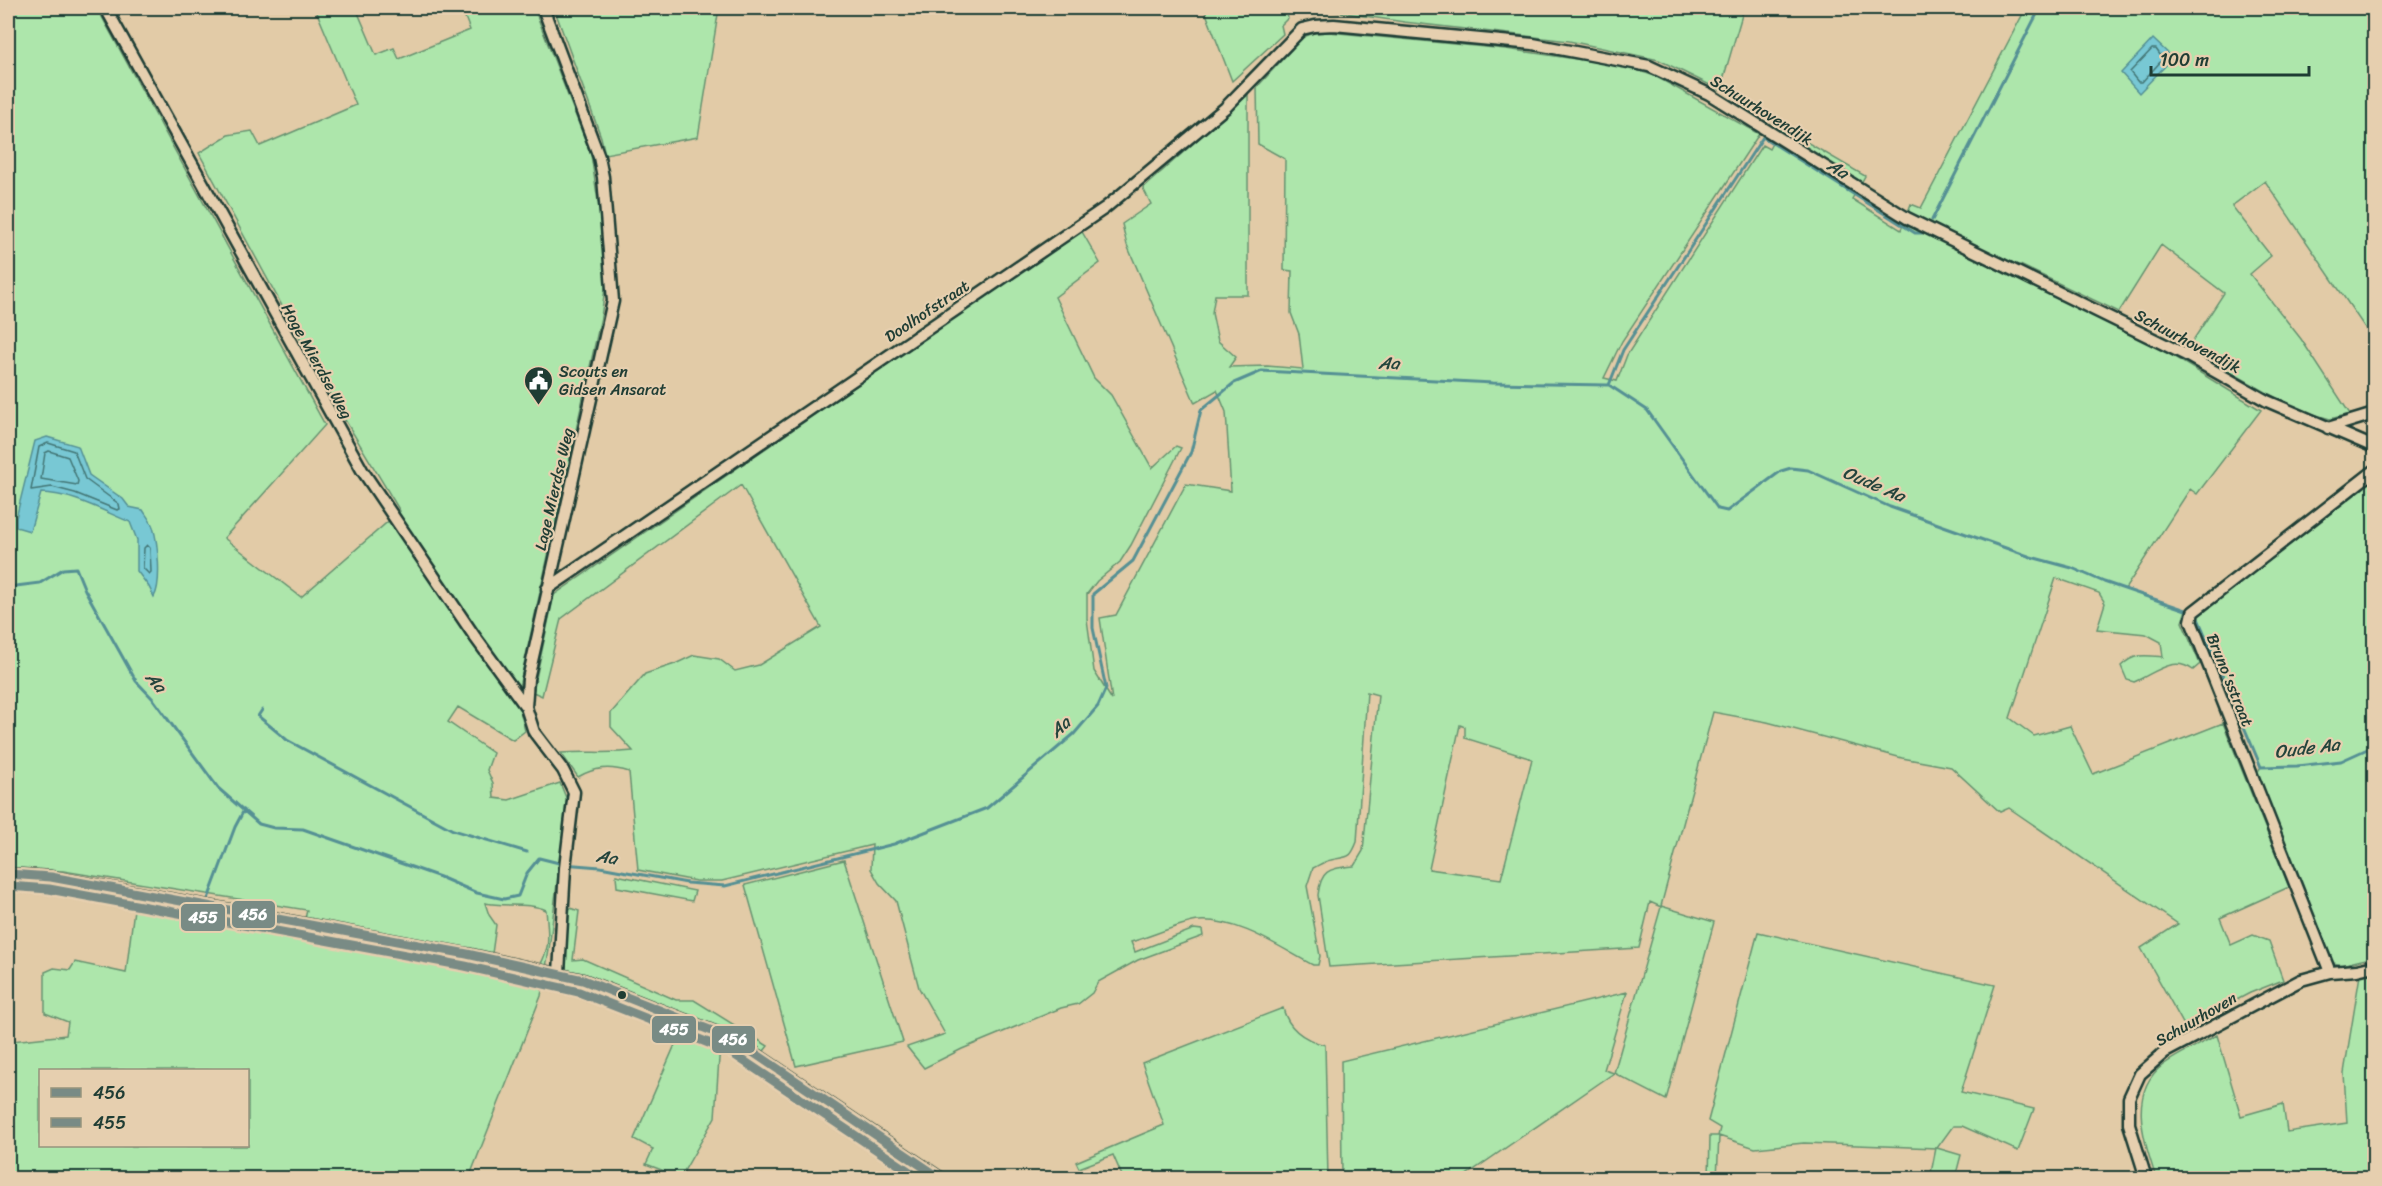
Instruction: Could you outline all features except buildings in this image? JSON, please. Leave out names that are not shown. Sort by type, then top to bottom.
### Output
[{"type":"street","name":"Lage Mierdse Weg","points":[[543,8],[599,157],[603,177],[613,301],[528,679],[526,706],[534,732],[563,770],[574,792],[559,974]]},
{"type":"street","name":"Hoge Mierdse Weg","points":[[109,14],[356,460],[475,637],[526,706]]},
{"type":"street","name":"Schuurhovendijk","points":[[1302,29],[1334,25],[1533,44],[1649,66],[1709,94],[1907,218],[2174,349],[2267,401],[2374,447]]},
{"type":"street","name":"Doolhofstraat","points":[[547,589],[1105,208],[1225,108],[1302,29]]},
{"type":"street","points":[[2328,428],[2374,414]]},
{"type":"street","name":"Bruno'sstraat","points":[[2330,972],[2191,621],[2193,612],[2374,471]]},
{"type":"street","points":[[8,874],[63,880],[467,954],[583,980],[735,1040],[940,1179]]},
{"type":"street","name":"Schuurhoven","points":[[2146,1179],[2129,1124],[2129,1098],[2140,1074],[2165,1052],[2301,980],[2330,972],[2374,966]]},
{"type":"green space","points":[[8,8],[97,8],[325,425],[224,538],[301,597],[400,511],[336,405],[199,153],[228,135],[252,131],[260,146],[356,105],[315,8],[356,8],[376,55],[394,48],[399,59],[470,30],[463,12],[475,8],[534,8],[591,155],[600,215],[606,281],[601,317],[519,687],[525,731],[513,740],[458,707],[448,722],[493,753],[487,770],[493,783],[494,798],[509,800],[560,783],[567,800],[549,950],[541,996],[469,1178],[8,1178],[8,1011],[12,1041],[66,1035],[68,1022],[45,1013],[45,972],[54,968],[70,970],[75,962],[126,973],[135,901],[302,932],[307,910],[63,871],[8,868]],"holes":[[[485,903],[532,906],[546,910],[548,929],[546,952],[533,976],[490,968],[496,925]]]},
{"type":"green space","points":[[554,8],[719,8],[698,137],[605,154],[601,137]]},
{"type":"green space","points":[[1204,8],[1285,8],[1288,18],[1281,25],[1283,34],[1232,81]]},
{"type":"green space","points":[[1312,8],[1744,8],[1720,90],[1659,60],[1569,41],[1404,22]]},
{"type":"green space","points":[[2026,8],[2178,8],[2183,14],[2196,8],[2374,8],[2374,341],[2265,181],[2232,206],[2271,256],[2250,274],[2301,339],[2350,414],[2330,419],[2296,409],[2188,348],[2224,293],[2161,245],[2119,312],[2020,265],[2011,273],[2168,353],[2261,410],[2197,494],[2190,489],[2125,589],[2186,610],[2182,622],[2200,664],[2193,670],[2178,664],[2171,665],[2134,682],[2127,680],[2121,666],[2140,656],[2163,657],[2161,642],[2146,634],[2097,629],[2105,603],[2099,593],[2056,578],[2010,718],[2034,736],[2070,726],[2093,774],[2223,723],[2289,887],[2220,918],[2231,945],[2253,935],[2269,941],[2283,980],[2250,993],[2185,1027],[2141,948],[2178,924],[2009,808],[2000,812],[1951,767],[1902,758],[1767,722],[1713,712],[1661,906],[1714,922],[1666,1100],[1614,1073],[1661,907],[1650,902],[1639,948],[1329,967],[1318,895],[1319,886],[1324,875],[1333,869],[1354,866],[1363,851],[1378,695],[1367,692],[1357,842],[1348,856],[1326,861],[1313,868],[1307,886],[1320,956],[1318,965],[1313,965],[1243,929],[1213,921],[1191,922],[1131,942],[1135,952],[1194,929],[1202,930],[1203,936],[1138,960],[1098,982],[1092,993],[1078,1004],[1061,1008],[962,1049],[924,1068],[907,1047],[945,1034],[919,988],[896,901],[879,883],[871,869],[872,845],[722,881],[696,881],[638,870],[629,772],[603,768],[578,777],[561,753],[633,751],[611,727],[611,713],[645,674],[694,655],[719,659],[735,671],[759,665],[821,627],[741,485],[561,619],[542,696],[533,692],[554,595],[1081,230],[1100,263],[1055,297],[1094,378],[1111,395],[1152,468],[1176,446],[1181,448],[1131,545],[1120,562],[1097,581],[1087,594],[1087,619],[1094,671],[1112,700],[1100,618],[1116,615],[1186,484],[1231,491],[1226,412],[1217,390],[1195,403],[1127,245],[1122,224],[1151,204],[1143,188],[1248,95],[1248,295],[1215,295],[1212,313],[1218,341],[1236,357],[1229,367],[1267,366],[1303,369],[1299,334],[1291,313],[1292,271],[1284,270],[1285,159],[1258,144],[1257,87],[1303,37],[1314,33],[1329,32],[1506,49],[1624,66],[1655,76],[1759,134],[1622,341],[1604,378],[1617,381],[1627,355],[1762,145],[1769,149],[1781,127],[1865,176],[1852,199],[1901,230],[1911,204],[1921,208]],"holes":[[[1460,725],[1465,727],[1465,738],[1532,759],[1501,879],[1429,869]]]},
{"type":"green space","points":[[2374,480],[2374,957],[2341,965],[2330,962],[2256,774],[2261,767],[2197,616]]},
{"type":"green space","points":[[844,860],[903,1042],[796,1066],[745,885]]},
{"type":"green space","points":[[616,875],[695,891],[692,901],[617,887]]},
{"type":"green space","points":[[570,908],[579,911],[573,960],[583,959],[676,1000],[694,1000],[768,1046],[764,1051],[665,1009],[563,971]]},
{"type":"green space","points":[[1758,932],[1995,985],[1961,1092],[2034,1109],[2018,1151],[1962,1126],[1953,1126],[1937,1148],[1961,1155],[1956,1174],[1964,1178],[1930,1178],[1936,1148],[1804,1143],[1755,1148],[1719,1136],[1717,1178],[1709,1178],[1710,1136],[1718,1136],[1720,1128],[1708,1121]]},
{"type":"green space","points":[[2374,972],[2374,1178],[2156,1178],[2147,1150],[2142,1119],[2145,1090],[2152,1076],[2163,1065],[2217,1035],[2241,1116],[2283,1104],[2287,1132],[2347,1123],[2344,1073],[2360,975]]},
{"type":"green space","points":[[1627,992],[1604,1070],[1614,1073],[1462,1178],[1342,1178],[1341,1061]]},
{"type":"green space","points":[[1283,1008],[1293,1028],[1304,1037],[1325,1045],[1328,1178],[1123,1178],[1113,1155],[1079,1168],[1076,1162],[1164,1125],[1142,1063]]},
{"type":"green space","points":[[681,1031],[720,1044],[715,1117],[680,1178],[661,1178],[664,1171],[646,1164],[653,1149],[634,1139]]},
{"type":"water","points":[[2153,39],[2173,58],[2139,93],[2121,73]]},
{"type":"water","points":[[47,437],[78,446],[89,475],[123,499],[129,507],[143,510],[155,534],[159,573],[154,597],[137,571],[137,540],[130,522],[75,499],[41,493],[30,531],[16,527],[16,518],[35,441]]},
{"type":"waterway","name":"Aa","points":[[1932,220],[2040,8]]},
{"type":"waterway","name":"Aa","points":[[8,587],[40,583],[63,569],[76,568],[85,590],[136,681],[153,699],[218,788],[259,824],[274,828],[303,829],[440,877],[477,893],[504,899],[518,896],[527,873],[539,858],[563,864],[600,867],[687,883],[725,886],[894,844],[987,808],[1074,734],[1098,706],[1106,688],[1093,628],[1093,594],[1133,561],[1191,452],[1201,410],[1234,383],[1262,371],[1493,383],[1609,385],[1623,350],[1763,137],[1915,233],[1922,233]]},
{"type":"waterway","name":"Oude Aa","points":[[1609,385],[1647,410],[1718,509],[1727,511],[1781,471],[1791,468],[1808,470],[1890,507],[2031,557],[2072,568],[2104,582],[2186,610]]},
{"type":"waterway","name":"Oude Aa","points":[[2197,616],[2261,767],[2341,761],[2374,746]]},
{"type":"waterway","points":[[262,710],[258,716],[287,740],[453,830],[527,852]]},
{"type":"waterway","points":[[208,899],[235,827],[244,810]]},
{"type":"transit line","name":"456","points":[[8,874],[51,877],[467,954],[583,980],[735,1040],[940,1178]]},
{"type":"transit line","name":"455","points":[[8,886],[49,889],[465,966],[579,992],[729,1051],[919,1178]]},
{"type":"place","name":"Scouts en Gidsen Ansarat","points":[[538,406]]}]
